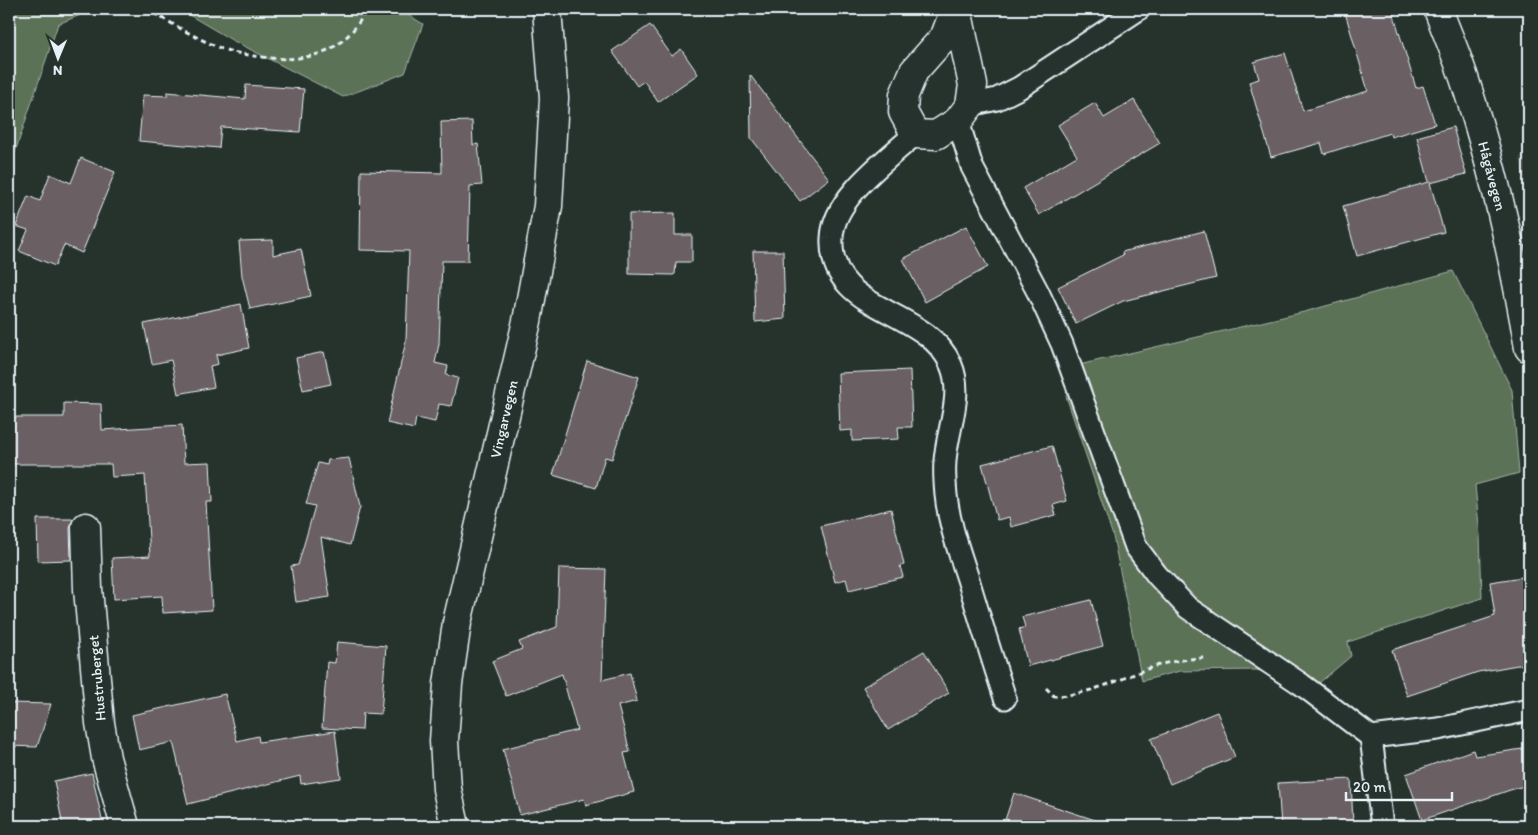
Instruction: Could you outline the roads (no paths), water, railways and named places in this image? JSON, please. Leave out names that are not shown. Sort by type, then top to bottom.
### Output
[{"type":"street","name":"Vingarvegen","points":[[455,826],[447,789],[444,741],[448,684],[457,624],[527,321],[548,206],[554,98],[547,9]]},
{"type":"street","points":[[956,9],[973,85],[964,113],[936,135],[914,134],[903,112],[904,95],[914,71],[945,36],[956,9]]},
{"type":"street","name":"Hågåvegen","points":[[1438,9],[1466,83],[1497,190],[1518,284],[1529,348]]},
{"type":"street","name":"Hustruberget","points":[[86,527],[88,589],[100,723],[106,758],[125,826]]},
{"type":"lane","points":[[1138,9],[1019,88],[964,113],[972,167],[1038,292],[1062,344],[1136,547],[1157,576],[1188,608],[1301,684],[1371,737],[1438,728],[1529,710]]},
{"type":"lane","points":[[914,134],[850,196],[837,214],[832,236],[832,256],[838,274],[848,286],[866,299],[927,334],[941,347],[951,365],[956,380],[955,397],[944,461],[950,520],[1005,698]]},
{"type":"lane","points":[[1371,737],[1382,826]]}]
